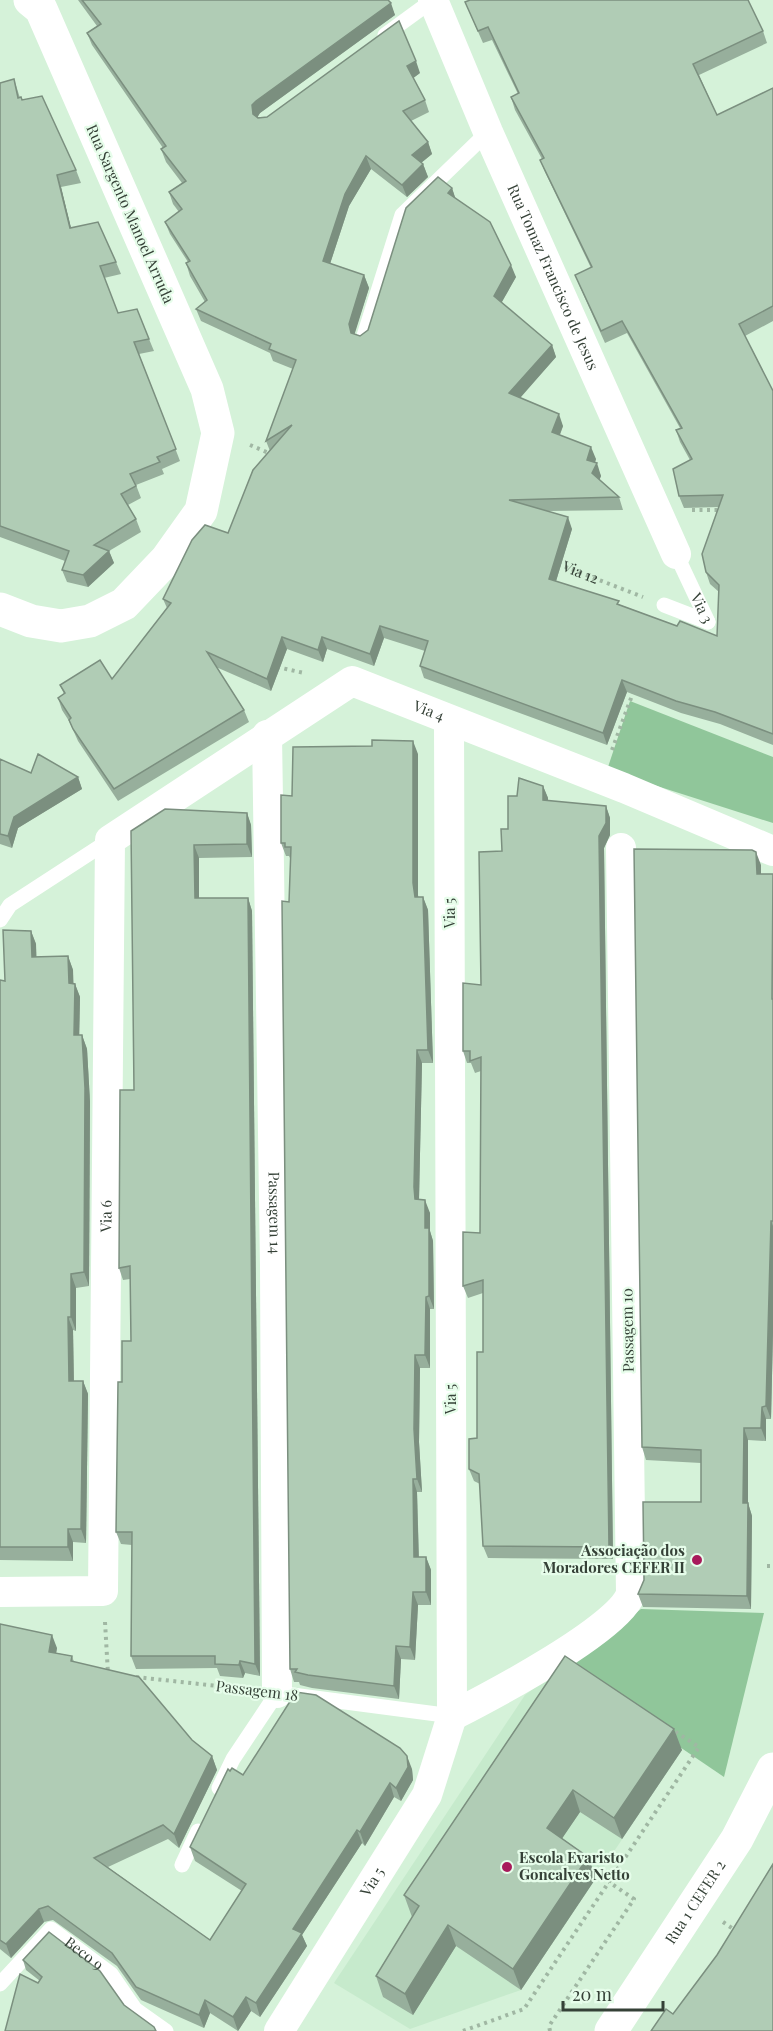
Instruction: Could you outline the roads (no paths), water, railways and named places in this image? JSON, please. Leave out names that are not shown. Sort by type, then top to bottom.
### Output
[{"type":"street","name":"Rua Tomaz Francisco de Jesus","points":[[433,0],[488,132],[676,554]]},
{"type":"street","name":"Rua Sargento Manoel Arruda","points":[[0,609],[31,621],[61,626],[90,621],[124,604],[166,560],[201,511],[218,433],[207,389],[39,3]]},
{"type":"street","name":"Via 4","points":[[267,735],[352,681],[602,779],[773,851]]},
{"type":"street","name":"Via 5","points":[[279,2031],[427,1795],[452,1716],[449,720]]},
{"type":"street","points":[[110,840],[267,735]]},
{"type":"street","name":"Passagem 14","points":[[267,735],[278,1693]]},
{"type":"street","name":"Via 6","points":[[0,1592],[102,1591],[110,840]]},
{"type":"street","name":"Passagem 10","points":[[452,1716],[562,1655],[625,1605],[631,1593],[621,848]]},
{"type":"street","name":"Rua 1 CEFER 2","points":[[611,2031],[736,1839],[773,1769]]},
{"type":"lane","points":[[368,47],[433,0]]},
{"type":"lane","points":[[363,339],[402,215],[488,132]]},
{"type":"lane","name":"Via 3","points":[[664,605],[708,622],[676,554]]},
{"type":"lane","points":[[0,920],[10,905],[110,840]]},
{"type":"lane","points":[[182,1865],[233,1759],[278,1693]]},
{"type":"lane","name":"Passagem 18","points":[[278,1693],[452,1716]]},
{"type":"lane","name":"Beco 9","points":[[0,1984],[51,1929],[111,1974],[135,2009],[166,2031]]},
{"type":"place","name":"Associação dos Moradores CEFER II","points":[[697,1560]]},
{"type":"place","name":"Escola Evaristo Goncalves Netto","points":[[507,1867]]}]
